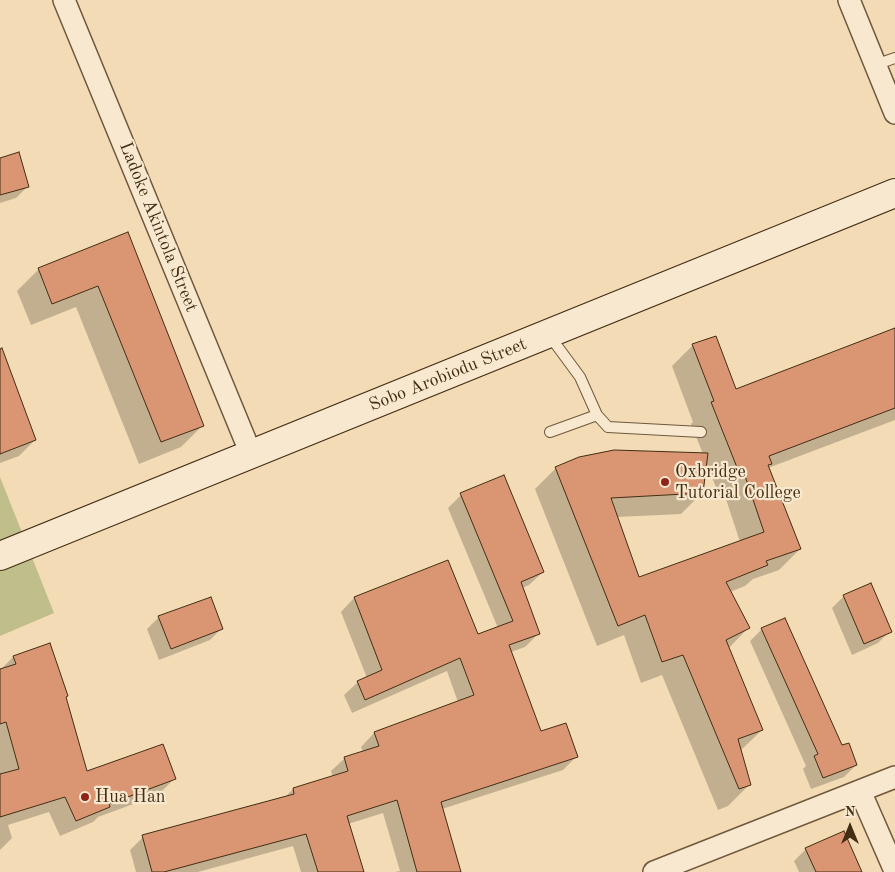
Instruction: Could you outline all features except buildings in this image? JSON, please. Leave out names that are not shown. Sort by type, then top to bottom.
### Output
[{"type":"street","name":"Ladoke Akintola Street","points":[[64,0],[251,454]]},
{"type":"street","points":[[849,0],[885,62],[895,113]]},
{"type":"street","name":"Sobo Arobiodu Street","points":[[0,556],[895,193]]},
{"type":"street","points":[[654,872],[895,777]]},
{"type":"street","points":[[860,791],[895,871]]},
{"type":"lane","points":[[549,334],[580,378],[597,415],[608,427],[701,432]]},
{"type":"lane","points":[[550,432],[597,415]]},
{"type":"shaded area","points":[[0,477],[54,613],[0,636]]},
{"type":"place","name":"Oxbridge Tutorial College","points":[[665,482]]},
{"type":"place","name":"Hua Han","points":[[85,797]]}]
